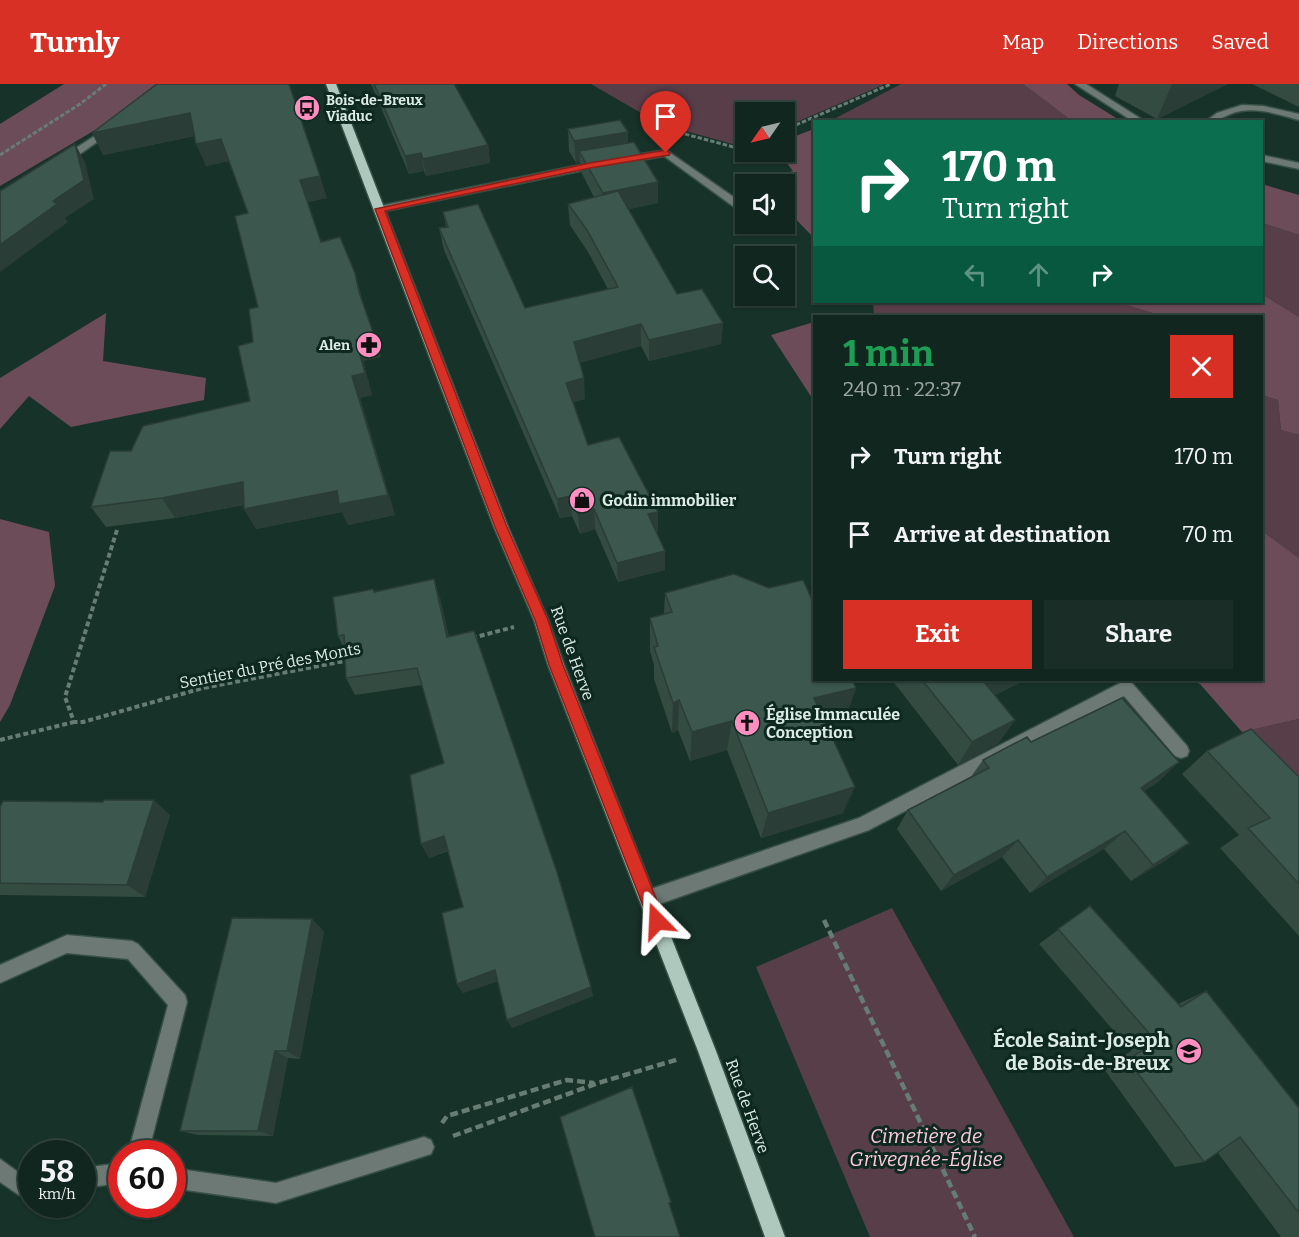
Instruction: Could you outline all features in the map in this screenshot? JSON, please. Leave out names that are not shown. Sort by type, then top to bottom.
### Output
[{"type":"main road","name":"Rue de Herve","points":[[331,84],[501,527],[541,620],[556,665],[707,1051],[775,1237]]},
{"type":"street","points":[[1080,84],[1139,120]]},
{"type":"street","points":[[1212,120],[1226,110],[1258,107],[1299,117]]},
{"type":"street","points":[[54,167],[120,123]]},
{"type":"street","points":[[380,209],[590,165],[666,153],[735,203]]},
{"type":"street","points":[[1263,158],[1299,166]]},
{"type":"street","points":[[648,899],[863,824],[1126,687],[1181,751]]},
{"type":"street","points":[[0,974],[67,944],[132,950],[178,1002],[142,1140]]},
{"type":"street","points":[[186,1180],[276,1193],[424,1147]]},
{"type":"street","points":[[0,1169],[18,1184]]},
{"type":"path","points":[[0,155],[80,104],[106,84]]},
{"type":"path","points":[[795,125],[891,84]]},
{"type":"path","points":[[678,133],[735,147]]},
{"type":"path","points":[[74,722],[65,697],[117,530]]},
{"type":"path","points":[[462,641],[541,620]]},
{"type":"path","name":"Sentier du Pré des Monts","points":[[0,740],[74,722],[83,722],[203,688],[353,660]]},
{"type":"path","points":[[824,920],[975,1237]]},
{"type":"path","points":[[424,1147],[598,1083],[707,1051]]},
{"type":"path","points":[[424,1147],[447,1116],[567,1080],[598,1083]]},
{"type":"green space","points":[[591,84],[885,84],[795,123],[795,102],[735,102],[735,145],[660,124]]},
{"type":"green space","points":[[901,84],[1023,84],[1071,120],[832,120]]},
{"type":"green space","points":[[1263,223],[1299,235],[1299,317],[1263,295]]},
{"type":"green space","points":[[873,303],[1119,303],[1160,315],[874,315]]},
{"type":"green space","points":[[1263,395],[1278,400],[1281,430],[1299,435],[1299,558],[1263,532]]},
{"type":"green space","points":[[1299,719],[1299,795],[1242,732]]},
{"type":"green space","name":"Cimetière de Grivegnée-Église","points":[[892,908],[1074,1237],[870,1237],[756,967]]},
{"type":"shaded area","points":[[64,84],[159,84],[107,123],[0,186],[0,124]]},
{"type":"shaded area","points":[[1023,84],[1067,84],[1079,95],[1119,120],[1071,120]]},
{"type":"shaded area","points":[[813,129],[813,237],[795,218],[795,174],[782,174],[793,171],[786,162],[795,162],[795,136]]},
{"type":"shaded area","points":[[1263,184],[1299,195],[1299,235],[1263,223]]},
{"type":"shaded area","points":[[1263,295],[1299,317],[1299,435],[1281,430],[1278,400],[1263,395],[1263,315],[1160,315],[1119,303],[1263,303]]},
{"type":"shaded area","points":[[106,313],[103,361],[206,378],[204,400],[71,427],[29,396],[0,429],[0,378]]},
{"type":"shaded area","points":[[813,322],[813,399],[771,335]]},
{"type":"shaded area","points":[[0,519],[49,532],[55,586],[10,705],[0,722]]},
{"type":"shaded area","points":[[1263,532],[1299,558],[1299,719],[1242,732],[1200,684],[1193,681],[1263,681]]},
{"type":"building","points":[[157,84],[289,84],[320,176],[300,180],[321,242],[340,237],[355,273],[374,335],[356,340],[365,373],[352,376],[388,495],[339,504],[337,491],[244,509],[243,482],[162,498],[91,507],[110,451],[131,451],[143,426],[250,401],[238,346],[253,342],[249,309],[258,307],[235,216],[248,213],[221,139],[196,144],[190,113],[92,133]]},
{"type":"building","points":[[374,84],[454,84],[488,145],[423,159],[421,153],[405,156]]},
{"type":"building","points":[[620,120],[628,132],[574,141],[568,129]]},
{"type":"building","points":[[634,142],[658,182],[603,193],[579,151]]},
{"type":"building","points":[[75,144],[84,180],[53,201],[57,204],[0,245],[0,191]]},
{"type":"building","points":[[618,191],[677,294],[702,289],[723,323],[649,340],[641,324],[574,342],[584,378],[566,383],[588,445],[619,437],[658,512],[648,514],[665,551],[617,563],[594,509],[578,514],[570,496],[557,499],[439,228],[448,227],[443,212],[478,204],[525,308],[618,287],[587,230],[568,204]]},
{"type":"building","name":"Église Immaculée Conception","points":[[734,574],[769,588],[803,580],[813,602],[813,681],[852,681],[856,688],[814,698],[855,787],[768,813],[732,721],[692,732],[679,700],[673,703],[654,647],[658,646],[650,618],[672,612],[665,593]]},
{"type":"building","points":[[434,579],[447,637],[474,631],[557,872],[591,987],[507,1020],[495,970],[457,984],[442,913],[463,907],[444,836],[421,844],[410,775],[444,763],[417,668],[346,678],[344,635],[338,636],[333,597],[373,589],[374,592]]},
{"type":"building","points":[[923,681],[990,681],[985,683],[1015,720],[972,742]]},
{"type":"building","points":[[1122,698],[1179,762],[1141,788],[1189,843],[1153,865],[1125,831],[1047,877],[1018,840],[954,875],[908,810],[989,768],[983,760],[1027,737],[1031,742]]},
{"type":"building","points":[[1251,729],[1299,777],[1299,884],[1248,828],[1270,818],[1207,751]]},
{"type":"building","points":[[104,800],[154,800],[127,885],[0,883],[0,807],[3,801],[103,802]]},
{"type":"building","points":[[1090,906],[1181,1007],[1206,991],[1299,1108],[1299,1213],[1240,1137],[1204,1162],[1128,1060],[1156,1041],[1058,929]]},
{"type":"building","points":[[232,918],[312,919],[287,1051],[275,1051],[258,1131],[180,1131]]},
{"type":"building","points":[[632,1087],[671,1202],[669,1203],[680,1237],[595,1237],[560,1117]]},
{"type":"place","name":"Bois-de-Breux Viaduc","points":[[307,108]]},
{"type":"place","name":"Alen","points":[[369,345]]},
{"type":"place","name":"Godin immobilier","points":[[582,500]]},
{"type":"place","name":"Église Immaculée Conception","points":[[747,723]]},
{"type":"place","name":"École Saint-Joseph de Bois-de-Breux","points":[[1189,1051]]},
{"type":"route","points":[[657,921],[556,665],[541,620],[501,527],[380,209],[590,165],[666,153]]}]
